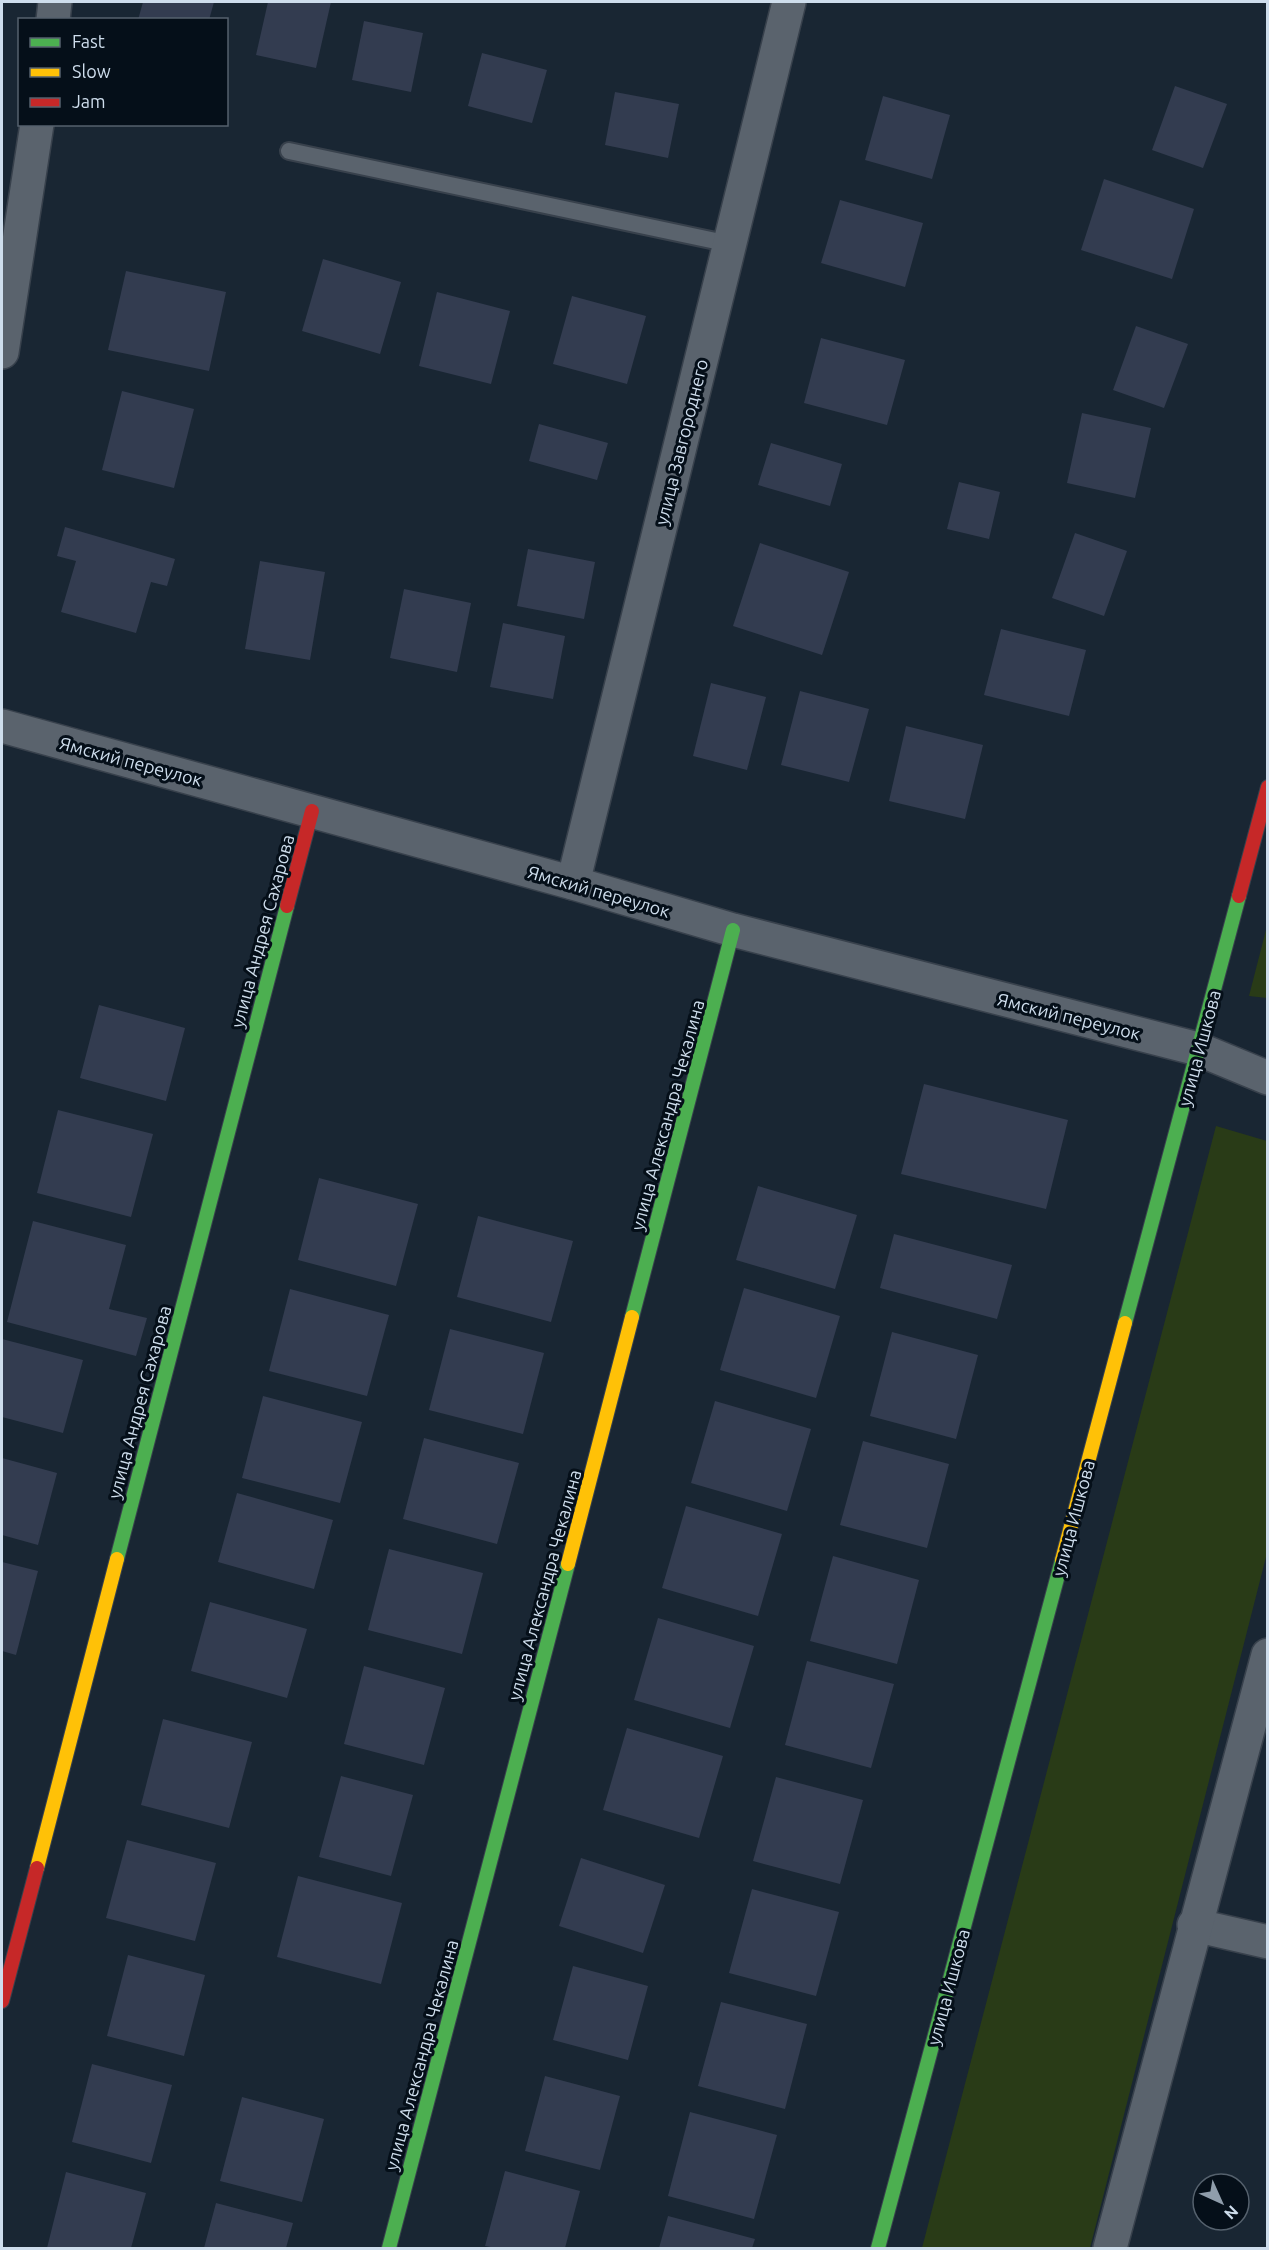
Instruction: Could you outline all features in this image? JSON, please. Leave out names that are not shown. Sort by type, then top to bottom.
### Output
[{"type":"street","points":[[53,18],[56,2]]},
{"type":"street","name":"улица Завгороднего","points":[[573,883],[789,2]]},
{"type":"street","points":[[2,352],[37,126]]},
{"type":"street","name":"Ямский переулок","points":[[2,726],[573,883],[733,930],[1198,1049],[1268,1078]]},
{"type":"street","name":"улица Ишкова","points":[[878,2248],[1268,787]]},
{"type":"street","name":"улица Андрея Сахарова","points":[[2,2001],[312,811]]},
{"type":"street","name":"улица Александра Чекалина","points":[[389,2248],[733,930]]},
{"type":"street","points":[[1110,2248],[1194,1925],[1268,1655]]},
{"type":"street","points":[[1194,1925],[1268,1942]]},
{"type":"lane","points":[[289,151],[730,244]]},
{"type":"green space","points":[[1267,926],[1268,998],[1249,996]]},
{"type":"green space","points":[[1216,1126],[1267,1141],[1267,1553],[1090,2248],[922,2248]]},
{"type":"building","points":[[143,2],[214,2],[210,18],[139,18]]},
{"type":"building","points":[[268,2],[331,2],[316,68],[256,55]]},
{"type":"building","points":[[364,21],[423,33],[411,92],[352,80]]},
{"type":"building","points":[[482,53],[547,70],[532,123],[468,106]]},
{"type":"building","points":[[1175,86],[1227,104],[1203,168],[1152,150]]},
{"type":"building","points":[[615,92],[679,104],[668,158],[605,145]]},
{"type":"building","points":[[883,96],[950,115],[932,179],[865,160]]},
{"type":"building","points":[[1104,179],[1194,209],[1172,279],[1081,250]]},
{"type":"building","points":[[840,200],[923,223],[905,287],[821,263]]},
{"type":"building","points":[[323,259],[401,282],[380,354],[302,331]]},
{"type":"building","points":[[126,271],[226,292],[209,371],[108,350]]},
{"type":"building","points":[[437,292],[510,311],[491,384],[419,366]]},
{"type":"building","points":[[572,296],[646,316],[627,384],[553,364]]},
{"type":"building","points":[[1136,326],[1188,344],[1164,408],[1113,390]]},
{"type":"building","points":[[821,338],[905,360],[887,425],[804,403]]},
{"type":"building","points":[[122,391],[194,409],[174,488],[102,470]]},
{"type":"building","points":[[1082,413],[1151,428],[1135,498],[1067,483]]},
{"type":"building","points":[[539,424],[608,443],[597,480],[529,461]]},
{"type":"building","points":[[771,443],[842,464],[830,506],[758,485]]},
{"type":"building","points":[[959,482],[1000,492],[989,539],[947,529]]},
{"type":"building","points":[[65,527],[175,559],[167,586],[151,582],[136,633],[61,612],[76,561],[57,556]]},
{"type":"building","points":[[1075,533],[1127,551],[1104,616],[1052,598]]},
{"type":"building","points":[[760,543],[849,572],[822,655],[733,626]]},
{"type":"building","points":[[528,549],[595,562],[584,619],[517,606]]},
{"type":"building","points":[[260,561],[325,572],[310,660],[245,649]]},
{"type":"building","points":[[404,589],[471,603],[457,672],[390,658]]},
{"type":"building","points":[[503,623],[565,636],[553,699],[490,687]]},
{"type":"building","points":[[1001,629],[1086,650],[1069,716],[984,695]]},
{"type":"building","points":[[711,683],[766,697],[747,770],[693,756]]},
{"type":"building","points":[[800,691],[869,709],[849,782],[781,765]]},
{"type":"building","points":[[906,726],[983,745],[965,819],[889,801]]},
{"type":"building","points":[[99,1005],[185,1028],[166,1101],[80,1078]]},
{"type":"building","points":[[924,1084],[1068,1120],[1046,1209],[901,1174]]},
{"type":"building","points":[[58,1110],[153,1134],[131,1217],[37,1193]]},
{"type":"building","points":[[319,1178],[418,1204],[396,1286],[298,1260]]},
{"type":"building","points":[[758,1186],[857,1215],[835,1289],[736,1260]]},
{"type":"building","points":[[478,1216],[573,1241],[551,1322],[457,1297]]},
{"type":"building","points":[[33,1221],[126,1245],[109,1309],[147,1318],[136,1356],[7,1322]]},
{"type":"building","points":[[894,1234],[1012,1265],[997,1319],[880,1288]]},
{"type":"building","points":[[744,1288],[840,1316],[816,1398],[720,1370]]},
{"type":"building","points":[[290,1289],[389,1315],[367,1396],[269,1371]]},
{"type":"building","points":[[450,1329],[544,1353],[523,1434],[429,1410]]},
{"type":"building","points":[[892,1332],[978,1355],[956,1439],[870,1416]]},
{"type":"building","points":[[2,1339],[83,1360],[63,1433],[2,1417]]},
{"type":"building","points":[[263,1396],[362,1422],[340,1503],[242,1478]]},
{"type":"building","points":[[715,1401],[811,1429],[787,1511],[691,1483]]},
{"type":"building","points":[[424,1438],[519,1463],[497,1544],[403,1519]]},
{"type":"building","points":[[863,1441],[949,1464],[927,1548],[840,1525]]},
{"type":"building","points":[[2,1458],[57,1473],[38,1545],[2,1535]]},
{"type":"building","points":[[237,1493],[333,1520],[314,1589],[218,1562]]},
{"type":"building","points":[[686,1506],[782,1534],[758,1616],[662,1588]]},
{"type":"building","points":[[389,1549],[483,1573],[462,1654],[368,1630]]},
{"type":"building","points":[[833,1556],[919,1580],[897,1664],[810,1641]]},
{"type":"building","points":[[2,1562],[38,1571],[16,1655],[2,1651]]},
{"type":"building","points":[[210,1602],[307,1629],[287,1698],[191,1671]]},
{"type":"building","points":[[658,1618],[754,1646],[730,1728],[634,1700]]},
{"type":"building","points":[[807,1661],[894,1684],[871,1768],[785,1745]]},
{"type":"building","points":[[364,1666],[445,1688],[424,1765],[344,1744]]},
{"type":"building","points":[[163,1719],[252,1742],[229,1828],[141,1805]]},
{"type":"building","points":[[627,1728],[723,1756],[699,1838],[603,1810]]},
{"type":"building","points":[[341,1776],[413,1795],[391,1876],[319,1857]]},
{"type":"building","points":[[776,1777],[863,1800],[840,1884],[753,1861]]},
{"type":"building","points":[[127,1840],[216,1863],[195,1941],[106,1918]]},
{"type":"building","points":[[581,1858],[665,1885],[643,1953],[559,1926]]},
{"type":"building","points":[[298,1876],[402,1903],[381,1984],[277,1957]]},
{"type":"building","points":[[752,1889],[839,1912],[816,1996],[729,1973]]},
{"type":"building","points":[[128,1955],[205,1975],[184,2056],[107,2036]]},
{"type":"building","points":[[573,1966],[648,1986],[628,2060],[553,2040]]},
{"type":"building","points":[[721,2002],[807,2024],[785,2109],[698,2086]]},
{"type":"building","points":[[92,2064],[172,2085],[151,2163],[72,2142]]},
{"type":"building","points":[[545,2076],[620,2096],[600,2170],[525,2151]]},
{"type":"building","points":[[242,2097],[324,2119],[302,2202],[220,2181]]},
{"type":"building","points":[[690,2112],[777,2135],[754,2219],[668,2196]]},
{"type":"building","points":[[505,2171],[580,2191],[565,2248],[485,2246]]},
{"type":"building","points":[[66,2172],[146,2193],[131,2248],[47,2248]]},
{"type":"building","points":[[216,2203],[293,2223],[286,2248],[204,2248]]},
{"type":"building","points":[[668,2216],[755,2239],[752,2248],[659,2248]]},
{"type":"traffic: fast","points":[[1125,1323],[1239,896]]},
{"type":"traffic: fast","points":[[117,1559],[287,906]]},
{"type":"traffic: fast","points":[[632,1317],[733,930]]},
{"type":"traffic: fast","points":[[878,2248],[1062,1560]]},
{"type":"traffic: fast","points":[[389,2248],[568,1564]]},
{"type":"traffic: slow","points":[[568,1564],[632,1317]]},
{"type":"traffic: slow","points":[[1062,1560],[1125,1323]]},
{"type":"traffic: slow","points":[[37,1868],[117,1559]]},
{"type":"traffic: jam","points":[[1239,896],[1268,787]]},
{"type":"traffic: jam","points":[[287,906],[312,811]]},
{"type":"traffic: jam","points":[[2,2001],[37,1868]]}]
